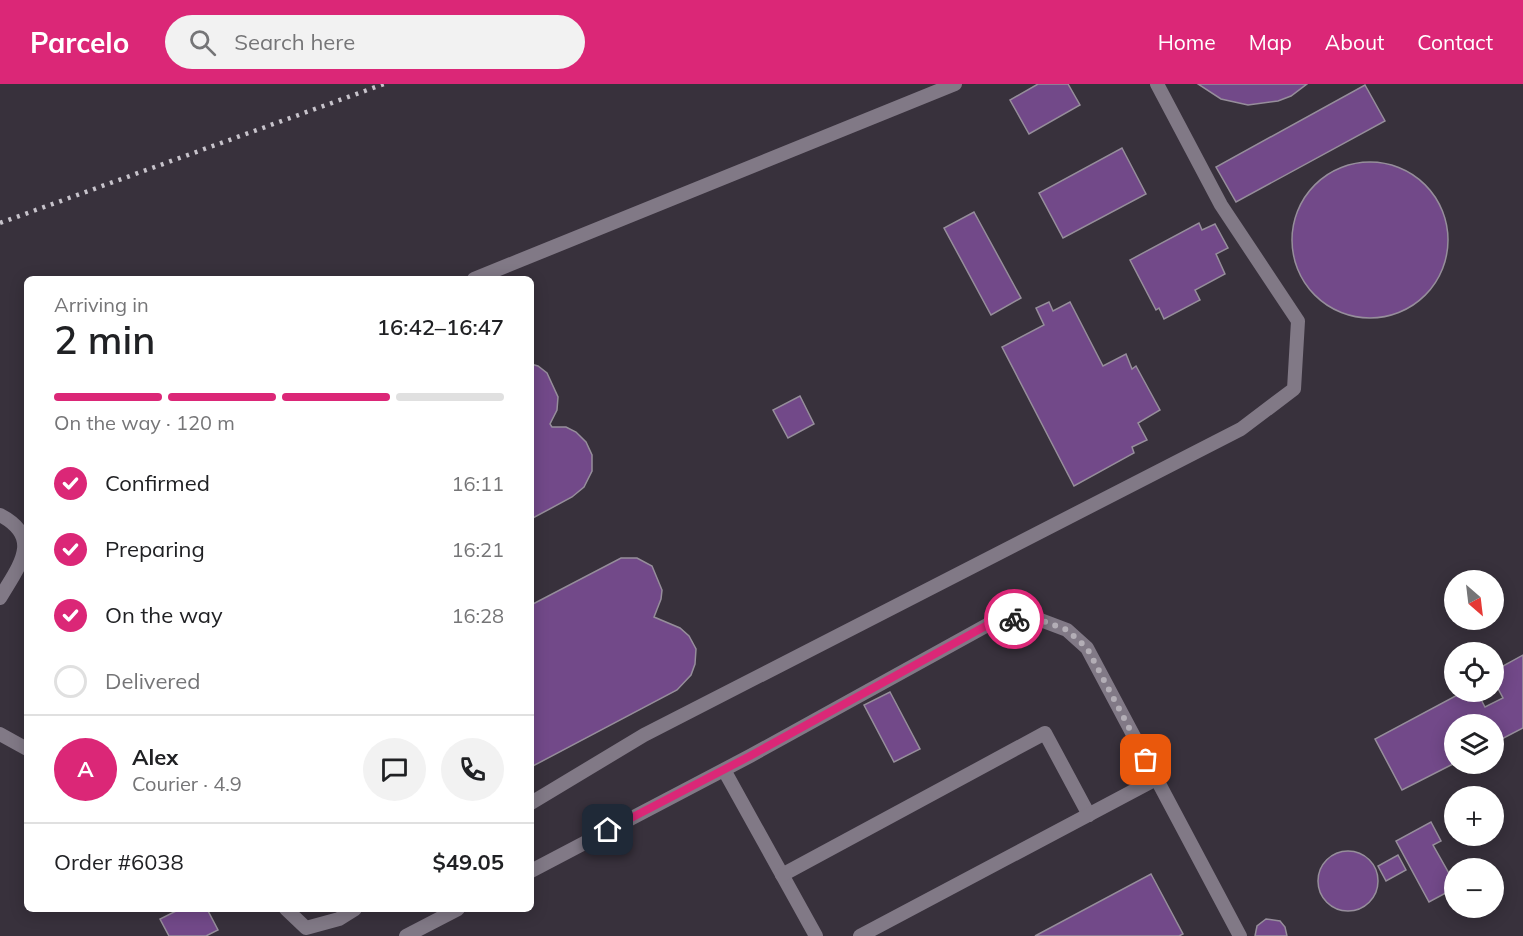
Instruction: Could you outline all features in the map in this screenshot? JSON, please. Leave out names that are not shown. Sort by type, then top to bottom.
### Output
[{"type":"lane","points":[[481,276],[955,84]]},
{"type":"lane","points":[[534,801],[644,735],[1241,429],[1294,389],[1298,321],[1221,205],[1157,84]]},
{"type":"lane","points":[[0,515],[18,528],[24,539]]},
{"type":"lane","points":[[0,598],[24,557]]},
{"type":"lane","points":[[534,869],[724,770],[991,623],[1030,616],[1067,630],[1087,648],[1240,936]]},
{"type":"lane","points":[[782,875],[1045,733],[1089,814]]},
{"type":"lane","points":[[0,734],[24,747]]},
{"type":"lane","points":[[724,770],[816,936]]},
{"type":"lane","points":[[860,936],[1156,779]]},
{"type":"lane","points":[[289,912],[306,928],[339,919],[351,912]]},
{"type":"lane","points":[[406,936],[452,912]]},
{"type":"building","points":[[1038,84],[1068,84],[1080,105],[1029,134],[1010,100]]},
{"type":"building","points":[[1198,84],[1307,84],[1291,96],[1278,101],[1248,105],[1221,99]]},
{"type":"building","points":[[1365,85],[1385,121],[1236,202],[1216,167]]},
{"type":"building","points":[[1122,148],[1146,194],[1063,238],[1039,193]]},
{"type":"building","points":[[1370,162],[1385,163],[1400,168],[1425,185],[1442,210],[1447,225],[1447,255],[1442,270],[1425,295],[1400,312],[1385,317],[1370,318],[1355,317],[1340,312],[1315,295],[1298,270],[1293,255],[1292,240],[1293,225],[1298,210],[1315,185],[1340,168],[1355,163]]},
{"type":"building","points":[[974,212],[1021,298],[991,315],[944,228]]},
{"type":"building","points":[[1199,223],[1202,230],[1215,224],[1228,248],[1216,254],[1225,274],[1195,290],[1200,300],[1164,319],[1159,308],[1156,310],[1130,260]]},
{"type":"building","points":[[1049,302],[1053,311],[1070,302],[1103,366],[1126,354],[1132,369],[1136,366],[1160,410],[1138,423],[1147,440],[1132,447],[1134,453],[1074,486],[1002,347],[1044,325],[1036,308]]},
{"type":"building","points":[[534,365],[547,373],[558,397],[557,410],[550,424],[552,427],[566,427],[576,432],[586,442],[592,455],[592,471],[584,487],[572,497],[534,517]]},
{"type":"building","points":[[800,396],[814,424],[788,438],[773,410]]},
{"type":"building","points":[[621,558],[637,558],[652,566],[662,590],[654,617],[680,628],[689,636],[696,649],[695,664],[691,675],[677,690],[534,765],[534,603]]},
{"type":"building","points":[[1523,655],[1523,728],[1504,738],[1504,714],[1444,714],[1444,769],[1402,790],[1375,739],[1444,702],[1482,702],[1485,707],[1495,702],[1504,702],[1504,665]]},
{"type":"building","points":[[890,692],[920,749],[894,762],[864,705]]},
{"type":"building","points":[[1431,822],[1441,841],[1433,845],[1444,864],[1444,894],[1429,902],[1396,841]]},
{"type":"building","points":[[1342,851],[1354,851],[1365,856],[1373,864],[1378,881],[1376,893],[1365,906],[1354,911],[1342,911],[1331,906],[1323,898],[1318,887],[1318,875],[1323,864],[1331,856]]},
{"type":"building","points":[[1398,855],[1406,870],[1386,881],[1378,866]]},
{"type":"building","points":[[1151,874],[1183,934],[1179,936],[1035,936]]},
{"type":"building","points":[[174,912],[209,912],[218,930],[206,936],[169,936],[160,919]]},
{"type":"building","points":[[1266,919],[1280,921],[1285,927],[1287,936],[1255,936],[1257,926]]},
{"type":"railway","points":[[0,223],[384,84]]},
{"type":"way so far","points":[[1014,619],[1030,616],[1067,630],[1087,648],[1146,760]]},
{"type":"route","points":[[608,830],[750,756],[991,623],[1014,619]]}]
